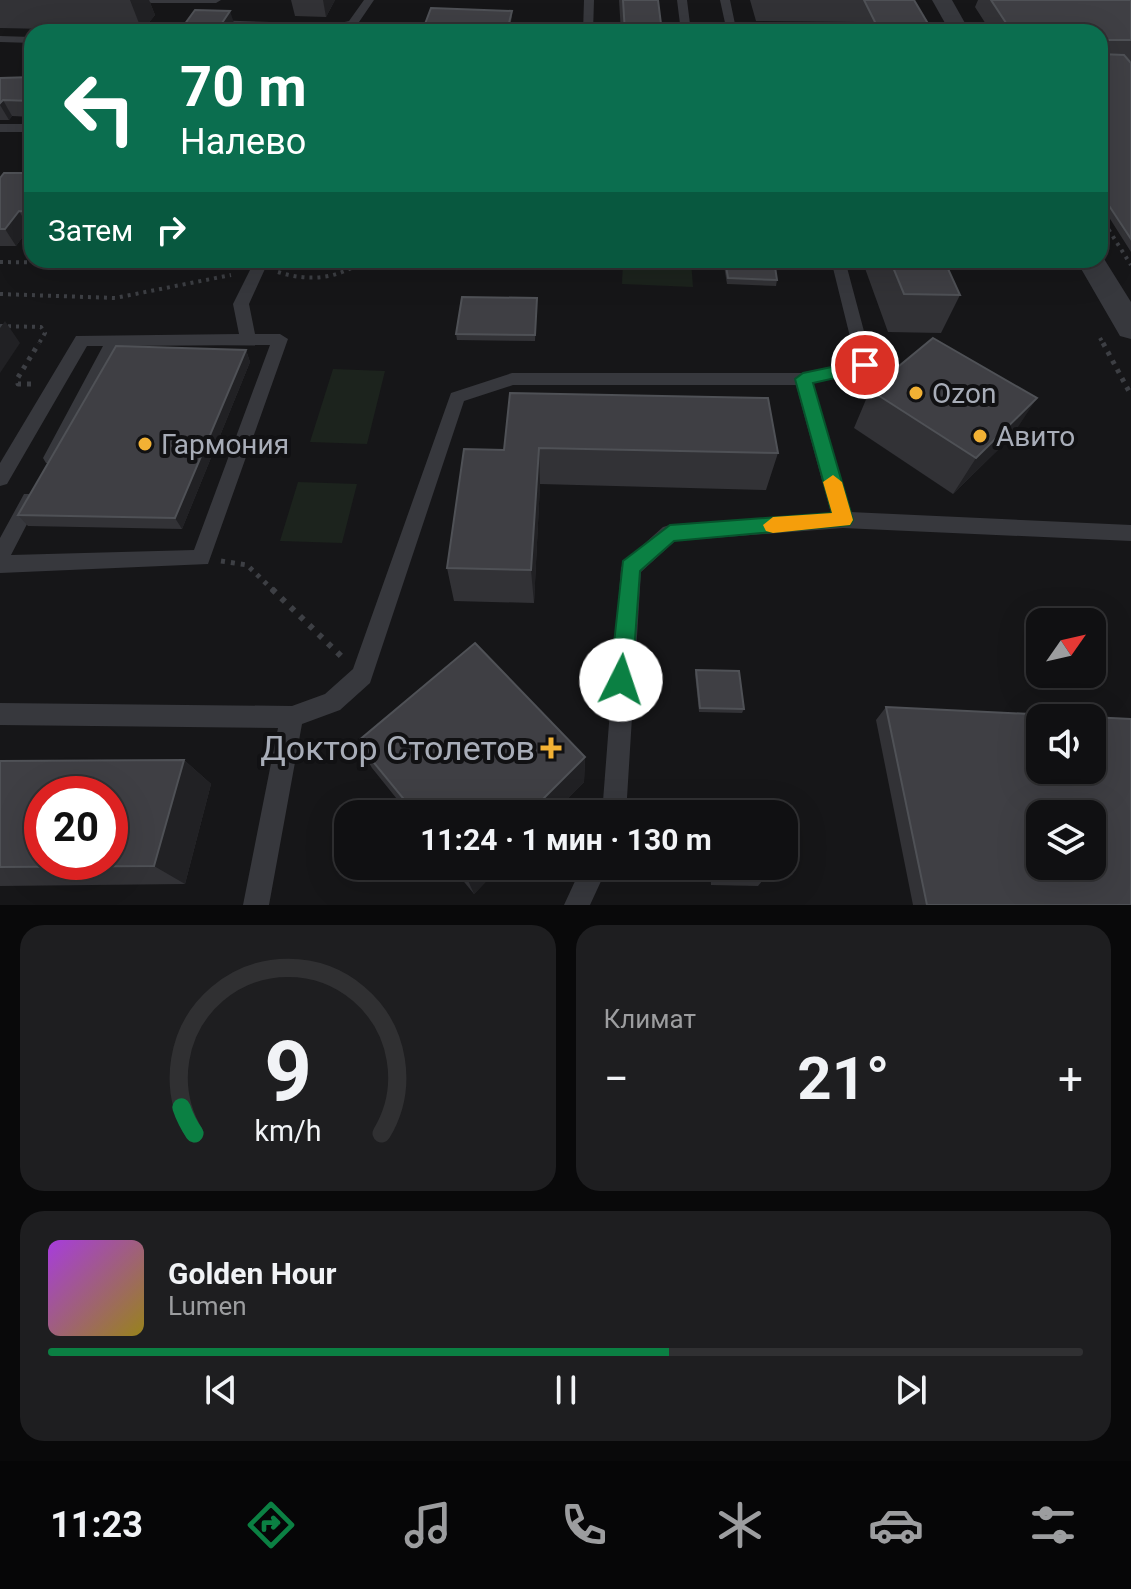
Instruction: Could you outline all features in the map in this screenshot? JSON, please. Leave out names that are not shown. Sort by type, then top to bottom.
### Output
[{"type":"street","points":[[942,0],[956,24]]},
{"type":"street","points":[[1096,268],[1131,328]]},
{"type":"lane","points":[[151,0],[216,0]]},
{"type":"lane","points":[[342,24],[353,23],[369,0]]},
{"type":"lane","points":[[588,24],[589,0]]},
{"type":"lane","points":[[682,0],[685,24]]},
{"type":"lane","points":[[725,0],[730,24]]},
{"type":"lane","points":[[209,1],[195,22],[216,24]]},
{"type":"lane","points":[[0,39],[24,40]]},
{"type":"lane","points":[[0,128],[24,128]]},
{"type":"lane","points":[[248,339],[241,304],[257,268]]},
{"type":"lane","points":[[0,714],[292,717],[332,702],[362,676],[457,397],[512,379],[803,379],[865,365],[840,268]]},
{"type":"lane","points":[[0,479],[82,340],[280,339],[201,558],[0,564]]},
{"type":"lane","points":[[0,557],[114,341]]},
{"type":"lane","points":[[803,379],[843,520]]},
{"type":"lane","points":[[615,800],[631,568],[670,533],[843,520],[1131,533]]},
{"type":"lane","points":[[256,905],[292,717]]},
{"type":"lane","points":[[577,905],[589,880]]},
{"type":"path","points":[[1108,229],[1131,265]]},
{"type":"path","points":[[0,262],[24,262]]},
{"type":"path","points":[[0,294],[115,298],[249,268]]},
{"type":"path","points":[[273,268],[294,277],[318,277],[352,268]]},
{"type":"path","points":[[0,326],[41,327],[45,333],[16,381],[56,385]]},
{"type":"path","points":[[201,558],[247,565],[362,676]]},
{"type":"shaded area","points":[[623,268],[692,268],[693,287],[622,284]]},
{"type":"shaded area","points":[[333,369],[385,371],[367,444],[310,442]]},
{"type":"shaded area","points":[[298,482],[357,484],[342,543],[280,541]]},
{"type":"building","points":[[623,0],[658,0],[661,24],[624,24]]},
{"type":"building","points":[[864,0],[914,0],[928,24],[876,24]]},
{"type":"building","points":[[991,0],[1131,0],[1131,40],[1108,40],[1108,24],[1007,24]]},
{"type":"building","points":[[431,8],[512,11],[509,24],[425,24]]},
{"type":"building","points":[[195,10],[230,11],[221,24],[185,24]]},
{"type":"building","points":[[1108,54],[1124,55],[1131,63],[1131,239],[1108,204]]},
{"type":"building","points":[[24,77],[24,101],[3,100],[0,103],[0,78]]},
{"type":"building","points":[[4,173],[24,173],[24,211],[19,211],[5,229],[0,229],[0,178]]},
{"type":"building","points":[[726,268],[775,268],[777,280],[728,278]]},
{"type":"building","points":[[893,268],[948,268],[960,295],[904,294]]},
{"type":"building","points":[[462,297],[537,298],[535,335],[456,334]]},
{"type":"building","points":[[933,338],[1037,398],[976,458],[870,390]]},
{"type":"building","name":"Гармония","points":[[116,346],[246,350],[175,518],[18,515]]},
{"type":"building","points":[[510,393],[768,398],[778,453],[539,448],[531,570],[447,568],[464,449],[504,450]]},
{"type":"building","points":[[475,643],[585,757],[542,800],[405,800],[357,742]]},
{"type":"building","points":[[696,670],[739,671],[744,709],[700,708]]},
{"type":"building","points":[[886,707],[1026,714],[1026,784],[1106,784],[1106,718],[1131,719],[1131,905],[927,905]]},
{"type":"building","points":[[184,760],[154,866],[128,866],[128,776],[24,776],[24,867],[0,867],[0,761]]},
{"type":"slow traffic","points":[[773,525],[843,520],[833,482]]},
{"type":"place","name":"Ozon","points":[[916,393]]},
{"type":"place","name":"Авито","points":[[980,436]]},
{"type":"place","name":"Гармония","points":[[145,444]]},
{"type":"place","name":"Доктор Столетов","points":[[551,748]]},
{"type":"route","points":[[621,680],[631,568],[670,533],[843,520],[803,379],[865,365]]}]
